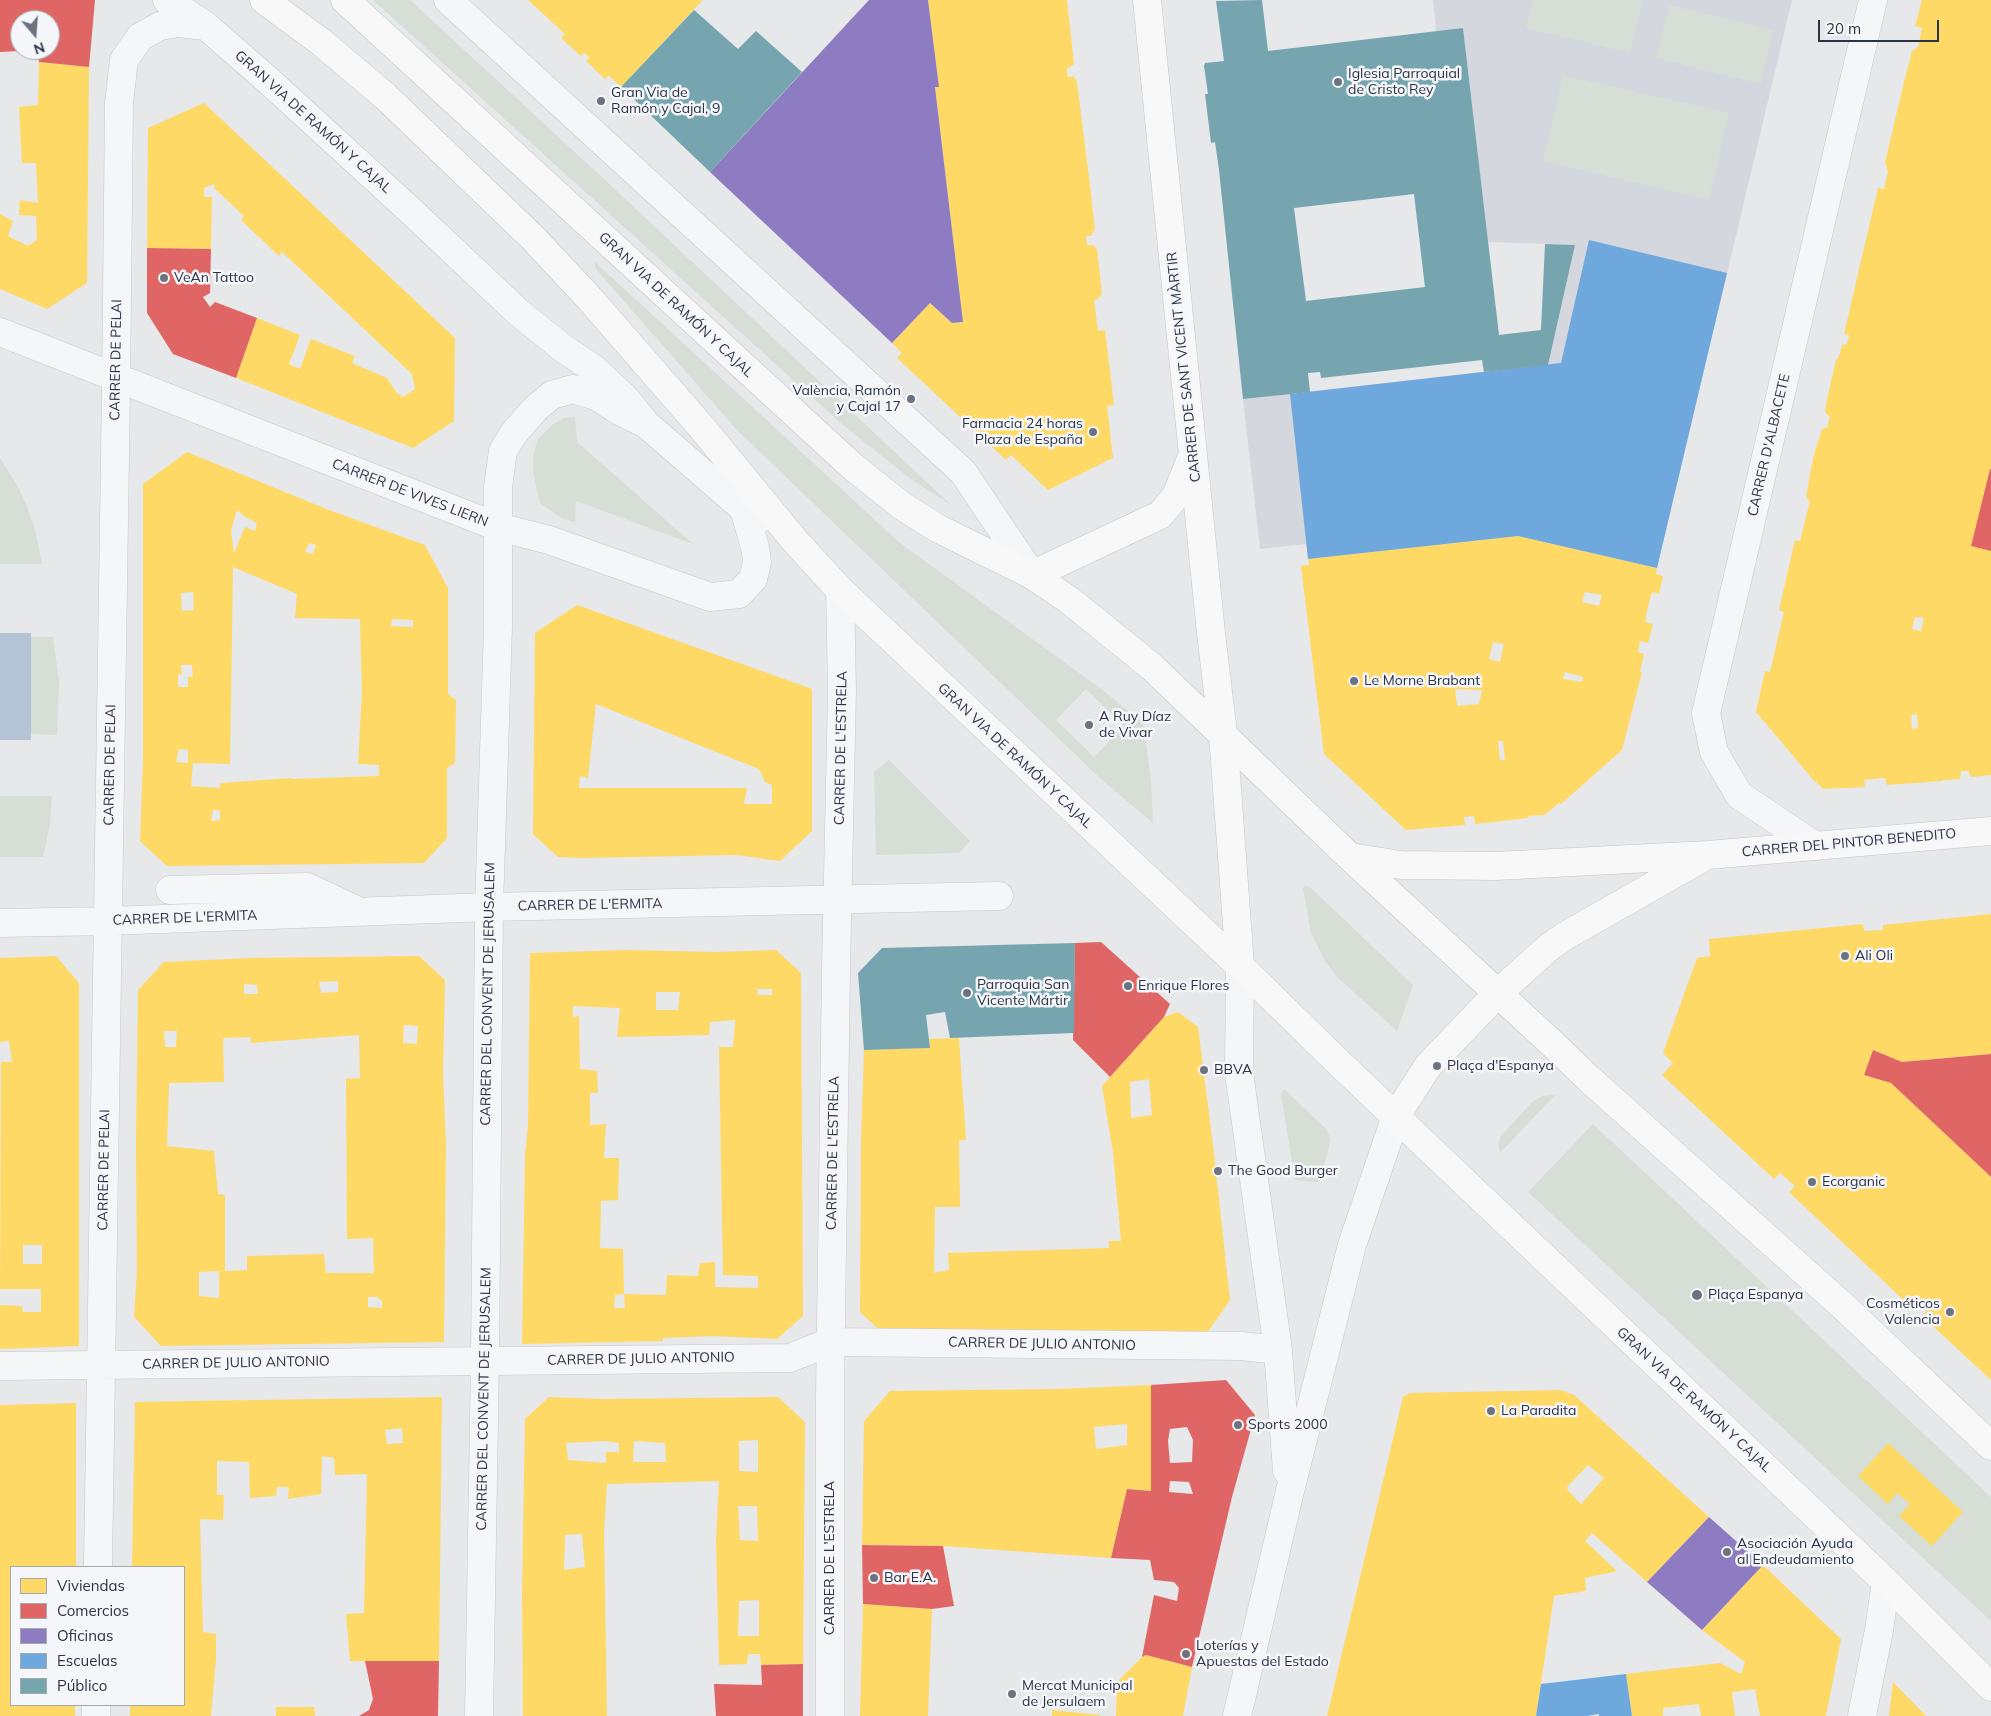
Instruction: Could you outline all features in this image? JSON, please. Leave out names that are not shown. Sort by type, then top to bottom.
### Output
[{"type":"main road","name":"GRAN VIA DE RAMÓN Y CAJAL","points":[[264,0],[322,42],[385,96],[534,239],[590,299],[703,429],[795,541],[840,590],[1240,966]]},
{"type":"main road","name":"GRAN VIA DE RAMÓN Y CAJAL","points":[[345,0],[852,466],[902,506],[939,529],[1032,576],[1069,600],[1152,667],[1223,734]]},
{"type":"main road","name":"CARRER DE SANT VICENT MÀRTIR","points":[[1147,0],[1192,456],[1223,734]]},
{"type":"main road","points":[[1032,576],[1160,515],[1176,496],[1192,456]]},
{"type":"main road","points":[[1223,734],[1350,857],[1588,1078],[1844,1307],[1991,1446]]},
{"type":"main road","points":[[1223,734],[1240,966],[1396,1116],[1428,1066],[1498,993],[1548,948],[1565,936],[1708,855]]},
{"type":"main road","name":"CARRER DEL PINTOR BENEDITO","points":[[1708,855],[1991,831]]},
{"type":"main road","points":[[1350,857],[1401,866],[1458,867],[1708,855]]},
{"type":"main road","name":"GRAN VIA DE RAMÓN Y CAJAL","points":[[1396,1116],[1886,1582],[1991,1687]]},
{"type":"street","name":"GRAN VIA DE RAMÓN Y CAJAL","points":[[167,0],[206,26],[333,138],[518,312],[564,349],[594,370],[626,399],[646,424],[744,509],[795,541]]},
{"type":"street","name":"GRAN VIA DE RAMÓN Y CAJAL","points":[[448,0],[963,472],[1032,576]]},
{"type":"street","name":"CARRER D'ALBACETE","points":[[1815,846],[1739,795],[1714,752],[1706,713],[1873,0]]},
{"type":"street","name":"CARRER DE PELAI","points":[[98,1566],[119,104],[124,60],[140,37],[160,26],[178,23],[206,26]]},
{"type":"street","name":"CARRER DE VIVES LIERN","points":[[0,332],[498,527],[549,540],[710,597],[738,594],[754,579],[757,562],[755,547],[744,509]]},
{"type":"street","name":"CARRER DEL CONVENT DE JERUSALEM","points":[[479,1716],[486,1361],[489,907],[498,627],[498,487],[503,451],[525,420],[552,395],[573,389],[596,396],[621,412],[646,424]]},
{"type":"street","name":"CARRER DE L'ESTRELA","points":[[830,1716],[830,1342],[842,690],[840,590]]},
{"type":"street","points":[[170,890],[307,887],[359,911]]},
{"type":"street","name":"CARRER DE L'ERMITA","points":[[0,923],[108,921],[489,907],[999,896]]},
{"type":"street","points":[[1240,966],[1239,1073],[1278,1350],[1289,1495]]},
{"type":"street","points":[[1237,1716],[1322,1357],[1352,1245],[1396,1116]]},
{"type":"street","name":"CARRER DE JULIO ANTONIO","points":[[0,1366],[790,1358],[830,1342],[1241,1346],[1278,1350]]},
{"type":"street","points":[[1862,1716],[1879,1630],[1886,1582]]},
{"type":"shaded area","points":[[373,0],[410,0],[951,505],[912,480],[843,425]]},
{"type":"shaded area","points":[[1433,0],[1792,0],[1657,568],[1518,536],[1308,559],[1307,544],[1260,549],[1243,399],[1548,365],[1575,245],[1488,242],[1463,29],[1436,31]]},
{"type":"shaded area","points":[[1533,0],[1643,0],[1630,53],[1526,28]]},
{"type":"shaded area","points":[[1669,5],[1773,30],[1761,84],[1656,58]]},
{"type":"shaded area","points":[[1563,75],[1729,113],[1709,200],[1543,161]]},
{"type":"shaded area","points":[[595,262],[900,543],[1104,691],[1143,723],[1151,780],[1153,823],[1103,781],[737,430],[595,268]],"holes":[[[1086,689],[1124,726],[1094,757],[1056,720]]]},
{"type":"shaded area","points":[[575,417],[577,442],[693,544],[576,501],[575,522],[563,519],[540,503],[533,473],[533,455],[538,439],[552,425],[564,418]]},
{"type":"shaded area","points":[[0,458],[17,485],[26,504],[35,530],[42,564],[0,564]]},
{"type":"shaded area","points":[[31,637],[53,637],[59,681],[57,735],[31,734]]},
{"type":"shaded area","points":[[889,760],[970,841],[959,853],[876,855],[874,772]]},
{"type":"shaded area","points":[[0,796],[52,796],[50,824],[43,857],[0,857]]},
{"type":"shaded area","points":[[1305,885],[1311,888],[1413,985],[1397,1031],[1337,977],[1325,961],[1311,933],[1303,889]]},
{"type":"shaded area","points":[[1284,1089],[1327,1130],[1330,1139],[1329,1147],[1319,1182],[1295,1180],[1281,1094]]},
{"type":"shaded area","points":[[1555,1095],[1500,1153],[1498,1144],[1501,1136],[1533,1101],[1543,1096]]},
{"type":"shaded area","points":[[1593,1124],[1991,1497],[1991,1621],[1528,1192]]},
{"type":"water","points":[[0,633],[31,633],[31,740],[0,740]]},
{"type":"building: Viviendas","points":[[528,0],[702,1],[621,87],[609,76],[605,79],[586,61],[589,57],[584,53],[581,56],[561,38],[565,34]]},
{"type":"building: Viviendas","points":[[928,0],[1067,0],[1074,64],[1067,69],[1067,73],[1068,77],[1073,76],[1077,82],[1090,186],[1095,229],[1091,236],[1086,236],[1087,245],[1093,245],[1097,249],[1102,294],[1098,299],[1094,300],[1098,331],[1105,330],[1114,405],[1107,406],[1113,458],[1048,490],[1011,455],[1006,460],[897,358],[902,353],[892,343],[930,303],[952,323],[963,322],[935,87],[939,87]]},
{"type":"building: Viviendas","points":[[1922,0],[1991,0],[1991,466],[1971,546],[1991,551],[1991,775],[1972,777],[1969,771],[1961,771],[1960,779],[1887,785],[1885,778],[1882,778],[1864,780],[1865,787],[1823,789],[1756,712],[1765,671],[1770,672],[1784,612],[1779,610],[1795,540],[1800,541],[1810,501],[1806,497],[1813,458],[1822,429],[1827,428],[1830,417],[1825,412],[1836,360],[1839,357],[1842,345],[1847,344],[1849,335],[1844,334],[1878,188],[1884,189],[1888,171],[1885,163],[1904,82],[1912,51],[1918,47],[1922,28],[1915,26]],"holes":[[[1915,617],[1924,618],[1921,631],[1912,629]],[[1917,714],[1918,728],[1912,729],[1911,715]]]},
{"type":"building: Viviendas","points":[[39,62],[89,67],[87,283],[47,309],[0,289],[0,214],[13,221],[8,236],[28,246],[37,240],[36,216],[19,215],[20,200],[38,203],[36,163],[22,163],[19,107],[38,105]]},
{"type":"building: Viviendas","points":[[204,103],[455,338],[454,421],[413,448],[236,378],[257,318],[300,335],[289,364],[300,369],[311,339],[355,356],[352,363],[387,378],[396,392],[403,397],[415,389],[412,374],[282,252],[279,256],[241,220],[244,216],[214,188],[214,184],[204,188],[204,197],[212,197],[211,249],[147,248],[148,128]]},
{"type":"building: Viviendas","points":[[187,452],[329,510],[425,545],[448,588],[448,694],[456,700],[455,763],[447,768],[447,838],[424,863],[167,866],[140,841],[143,760],[143,484]],"holes":[[[237,510],[257,523],[255,531],[245,527],[234,553],[231,530]],[[309,543],[316,545],[313,554],[305,552]],[[233,567],[297,594],[295,618],[360,619],[362,692],[358,764],[379,765],[379,776],[292,778],[220,783],[220,788],[191,786],[193,763],[230,764]],[[193,592],[194,610],[182,611],[181,593]],[[392,619],[413,620],[413,627],[391,626]],[[181,665],[192,665],[193,676],[188,677],[188,687],[178,687],[178,674],[182,675]],[[179,749],[188,750],[188,763],[176,762]],[[213,810],[220,810],[220,820],[211,821]]]},
{"type":"building: Viviendas","points":[[1518,536],[1657,568],[1656,574],[1663,576],[1659,594],[1652,592],[1648,606],[1645,622],[1653,624],[1648,643],[1640,641],[1638,652],[1644,654],[1640,672],[1642,672],[1622,750],[1561,804],[1559,803],[1544,815],[1475,824],[1474,816],[1464,817],[1465,825],[1406,830],[1324,754],[1301,566],[1309,565],[1308,559]],"holes":[[[1585,592],[1602,595],[1599,606],[1582,602]],[[1493,642],[1504,644],[1500,662],[1489,659]],[[1565,672],[1583,677],[1582,682],[1563,679]],[[1455,689],[1482,690],[1479,704],[1457,706]],[[1498,741],[1503,741],[1505,760],[1500,760]]]},
{"type":"building: Viviendas","points":[[577,605],[812,689],[812,831],[780,861],[736,855],[558,857],[533,834],[535,633]],"holes":[[[596,704],[759,769],[765,782],[772,785],[772,804],[744,804],[747,788],[579,788],[580,776],[588,778]]]},
{"type":"building: Viviendas","points":[[1991,914],[1991,1054],[1902,1062],[1873,1050],[1864,1075],[1891,1083],[1991,1177],[1991,1380],[1924,1318],[1926,1309],[1921,1305],[1918,1308],[1912,1308],[1789,1192],[1795,1186],[1780,1173],[1774,1179],[1662,1075],[1673,1063],[1663,1053],[1697,958],[1710,956],[1709,939],[1863,924],[1864,931],[1883,930],[1883,925]]},
{"type":"building: Viviendas","points":[[626,950],[717,952],[776,950],[801,973],[803,1316],[777,1339],[712,1336],[663,1338],[663,1341],[522,1344],[525,1156],[528,1125],[530,953]],"holes":[[[757,989],[772,989],[772,995],[758,995]],[[656,992],[680,992],[678,1010],[656,1010]],[[573,1006],[620,1008],[617,1037],[709,1035],[710,1022],[735,1020],[733,1047],[719,1047],[723,1275],[758,1276],[758,1288],[715,1287],[715,1262],[700,1263],[698,1276],[667,1275],[666,1295],[624,1294],[623,1249],[600,1248],[601,1201],[618,1200],[619,1158],[604,1158],[606,1124],[590,1125],[590,1093],[598,1093],[597,1071],[580,1069],[579,1016],[573,1017]],[[624,1294],[625,1308],[614,1308],[615,1295]]]},
{"type":"building: Viviendas","points":[[56,956],[79,983],[79,1346],[0,1349],[0,1305],[22,1306],[23,1312],[41,1312],[41,1289],[0,1289],[1,1062],[12,1062],[9,1041],[0,1042],[0,958]],"holes":[[[23,1245],[42,1245],[42,1264],[23,1264]]]},
{"type":"building: Viviendas","points":[[419,956],[445,980],[443,1074],[446,1144],[444,1342],[161,1346],[134,1317],[137,1271],[138,990],[164,962],[250,958]],"holes":[[[338,981],[338,992],[321,993],[319,982]],[[244,984],[257,985],[258,994],[244,994]],[[404,1025],[418,1026],[417,1044],[403,1043]],[[164,1031],[177,1031],[176,1047],[165,1047]],[[359,1035],[360,1078],[346,1079],[347,1239],[373,1238],[374,1273],[326,1273],[324,1254],[247,1256],[247,1270],[225,1271],[225,1195],[218,1194],[214,1151],[167,1146],[169,1083],[224,1082],[223,1038],[251,1037],[250,1043]],[[219,1271],[219,1298],[199,1296],[199,1272]],[[368,1297],[377,1297],[382,1301],[382,1308],[368,1307]]]},
{"type":"building: Viviendas","points":[[1178,1012],[1198,1027],[1230,1300],[1207,1333],[1192,1337],[1105,1330],[888,1338],[860,1312],[861,1141],[864,1050],[930,1048],[929,1039],[959,1038],[966,1140],[959,1140],[960,1207],[935,1207],[934,1273],[949,1270],[948,1253],[1109,1248],[1109,1241],[1121,1241],[1113,1153],[1102,1086],[1164,1017]],"holes":[[[1149,1079],[1152,1115],[1131,1118],[1130,1082]]]},
{"type":"building: Viviendas","points":[[1151,1385],[1151,1491],[1127,1489],[1111,1558],[943,1546],[862,1545],[864,1421],[890,1391],[1057,1389]],"holes":[[[1127,1424],[1127,1445],[1096,1449],[1094,1427]]]},
{"type":"building: Viviendas","points":[[1560,1390],[1574,1395],[1709,1517],[1647,1582],[1592,1533],[1585,1541],[1617,1571],[1585,1578],[1586,1591],[1554,1596],[1536,1716],[1327,1716],[1403,1397],[1410,1393]],"holes":[[[1588,1465],[1604,1478],[1581,1504],[1566,1488]]]},
{"type":"building: Viviendas","points":[[442,1397],[439,1661],[350,1661],[346,1614],[364,1613],[367,1474],[335,1475],[334,1458],[322,1456],[321,1494],[288,1499],[289,1487],[277,1487],[276,1496],[250,1498],[249,1462],[217,1461],[217,1495],[224,1495],[223,1520],[200,1519],[203,1632],[216,1634],[216,1659],[211,1716],[130,1716],[130,1706],[185,1706],[185,1566],[132,1566],[135,1402]],"holes":[[[402,1428],[403,1443],[387,1444],[385,1430]]]},
{"type":"building: Viviendas","points":[[549,1397],[604,1399],[778,1397],[805,1422],[803,1664],[761,1665],[760,1654],[748,1654],[747,1664],[719,1665],[716,1541],[719,1481],[607,1484],[604,1533],[607,1716],[523,1716],[522,1595],[525,1419]],"holes":[[[758,1440],[758,1472],[739,1471],[739,1441]],[[605,1441],[619,1443],[619,1452],[606,1452],[606,1463],[568,1460],[566,1443]],[[634,1441],[665,1443],[666,1462],[633,1462]],[[738,1506],[757,1506],[758,1541],[740,1540]],[[582,1534],[585,1567],[564,1570],[565,1535]],[[759,1600],[759,1636],[738,1636],[739,1601]]]},
{"type":"building: Viviendas","points":[[76,1403],[76,1566],[10,1566],[10,1706],[75,1706],[75,1716],[0,1716],[0,1405]]},
{"type":"building: Viviendas","points":[[1888,1443],[1963,1512],[1932,1546],[1899,1516],[1910,1504],[1897,1493],[1888,1504],[1858,1476]]},
{"type":"building: Viviendas","points":[[1763,1565],[1841,1639],[1826,1716],[1760,1716],[1755,1689],[1732,1692],[1735,1716],[1701,1716],[1699,1704],[1663,1708],[1663,1716],[1632,1716],[1626,1674],[1720,1663],[1741,1674],[1745,1662],[1702,1630]]},
{"type":"building: Viviendas","points":[[863,1604],[932,1609],[928,1716],[860,1716]]},
{"type":"building: Viviendas","points":[[1146,1655],[1192,1667],[1183,1716],[1116,1716],[1117,1682]]},
{"type":"building: Viviendas","points":[[1893,1682],[1926,1716],[1889,1716]]},
{"type":"building: Viviendas","points":[[276,1707],[314,1707],[315,1716],[276,1716]]},
{"type":"building: Viviendas","points":[[1052,1710],[1100,1715],[1100,1716],[1052,1716]]},
{"type":"building: Comercios","points":[[0,0],[95,0],[89,67],[39,62],[39,60],[60,60],[60,10],[10,10],[10,52],[0,52]]},
{"type":"building: Comercios","points":[[147,248],[211,249],[210,293],[203,297],[210,307],[215,302],[257,318],[236,378],[173,354],[147,313]]},
{"type":"building: Comercios","points":[[1991,469],[1991,551],[1971,546]]},
{"type":"building: Comercios","points":[[1101,942],[1170,1004],[1164,1017],[1110,1077],[1073,1040],[1075,943]]},
{"type":"building: Comercios","points":[[1873,1050],[1902,1062],[1991,1054],[1991,1177],[1891,1083],[1864,1075]]},
{"type":"building: Comercios","points":[[1226,1380],[1255,1415],[1232,1497],[1192,1667],[1146,1655],[1142,1657],[1154,1595],[1177,1601],[1179,1588],[1174,1582],[1154,1580],[1150,1560],[1111,1558],[1127,1489],[1151,1491],[1151,1385]],"holes":[[[1187,1427],[1193,1440],[1192,1462],[1170,1463],[1168,1441],[1170,1429]],[[1170,1481],[1189,1482],[1193,1494],[1169,1492]]]},
{"type":"building: Comercios","points":[[862,1545],[943,1546],[954,1606],[932,1609],[863,1604]]},
{"type":"building: Comercios","points":[[365,1661],[439,1661],[438,1716],[359,1716],[369,1710],[373,1699]]},
{"type":"building: Comercios","points":[[803,1664],[803,1716],[716,1716],[714,1684],[762,1685],[761,1665]]},
{"type":"building: Oficinas","points":[[869,0],[928,0],[939,87],[935,87],[963,322],[952,323],[930,303],[892,343],[710,172]]},
{"type":"building: Oficinas","points":[[1709,1517],[1763,1565],[1702,1630],[1647,1582]]},
{"type":"building: Escuelas","points":[[1589,240],[1727,273],[1657,568],[1518,536],[1308,559],[1290,394],[1561,363]]},
{"type":"building: Escuelas","points":[[1626,1674],[1632,1716],[1599,1716],[1599,1714],[1587,1716],[1536,1716],[1541,1684]]},
{"type":"building: Público","points":[[1262,0],[1268,51],[1463,28],[1499,335],[1541,330],[1545,244],[1575,245],[1548,365],[1484,372],[1482,360],[1321,378],[1320,372],[1308,373],[1310,392],[1243,399],[1219,170],[1215,142],[1211,143],[1205,94],[1208,94],[1205,63],[1224,61],[1216,1]],"holes":[[[1414,194],[1425,287],[1306,301],[1294,208]]]},
{"type":"building: Público","points":[[694,10],[738,49],[756,31],[802,72],[710,172],[621,87]]},
{"type":"building: Público","name":"Parroquia San Vicente Mártir","points":[[1075,943],[1074,1033],[950,1038],[945,1012],[926,1015],[930,1048],[864,1050],[858,973],[882,948]]},
{"type":"place","name":"Iglesia Parroquial de Cristo Rey","points":[[1338,82]]},
{"type":"place","name":"Gran Via de Ramón y Cajal, 9","points":[[601,101]]},
{"type":"place","name":"VeAn Tattoo","points":[[164,278]]},
{"type":"place","name":"València, Ramón y Cajal 17","points":[[911,399]]},
{"type":"place","name":"Farmacia 24 horas Plaza de España","points":[[1093,432]]},
{"type":"place","name":"Le Morne Brabant","points":[[1354,681]]},
{"type":"place","name":"A Ruy Díaz de Vivar","points":[[1089,725]]},
{"type":"place","name":"Ali Oli","points":[[1845,956]]},
{"type":"place","name":"Enrique Flores","points":[[1128,986]]},
{"type":"place","name":"Parroquia San Vicente Mártir","points":[[967,993]]},
{"type":"place","name":"Plaça d'Espanya","points":[[1437,1066]]},
{"type":"place","name":"BBVA","points":[[1204,1070]]},
{"type":"place","name":"The Good Burger","points":[[1218,1171]]},
{"type":"place","name":"Ecorganic","points":[[1812,1182]]},
{"type":"place","name":"Plaça Espanya","points":[[1697,1295]]},
{"type":"place","name":"Cosméticos Valencia","points":[[1950,1312]]},
{"type":"place","name":"La Paradita","points":[[1491,1411]]},
{"type":"place","name":"Sports 2000","points":[[1238,1425]]},
{"type":"place","name":"Asociación Ayuda al Endeudamiento","points":[[1727,1552]]},
{"type":"place","name":"Bar E.A.","points":[[874,1578]]},
{"type":"place","name":"Loterías y Apuestas del Estado","points":[[1186,1654]]},
{"type":"place","name":"Mercat Municipal de Jersulaem","points":[[1012,1694]]}]
